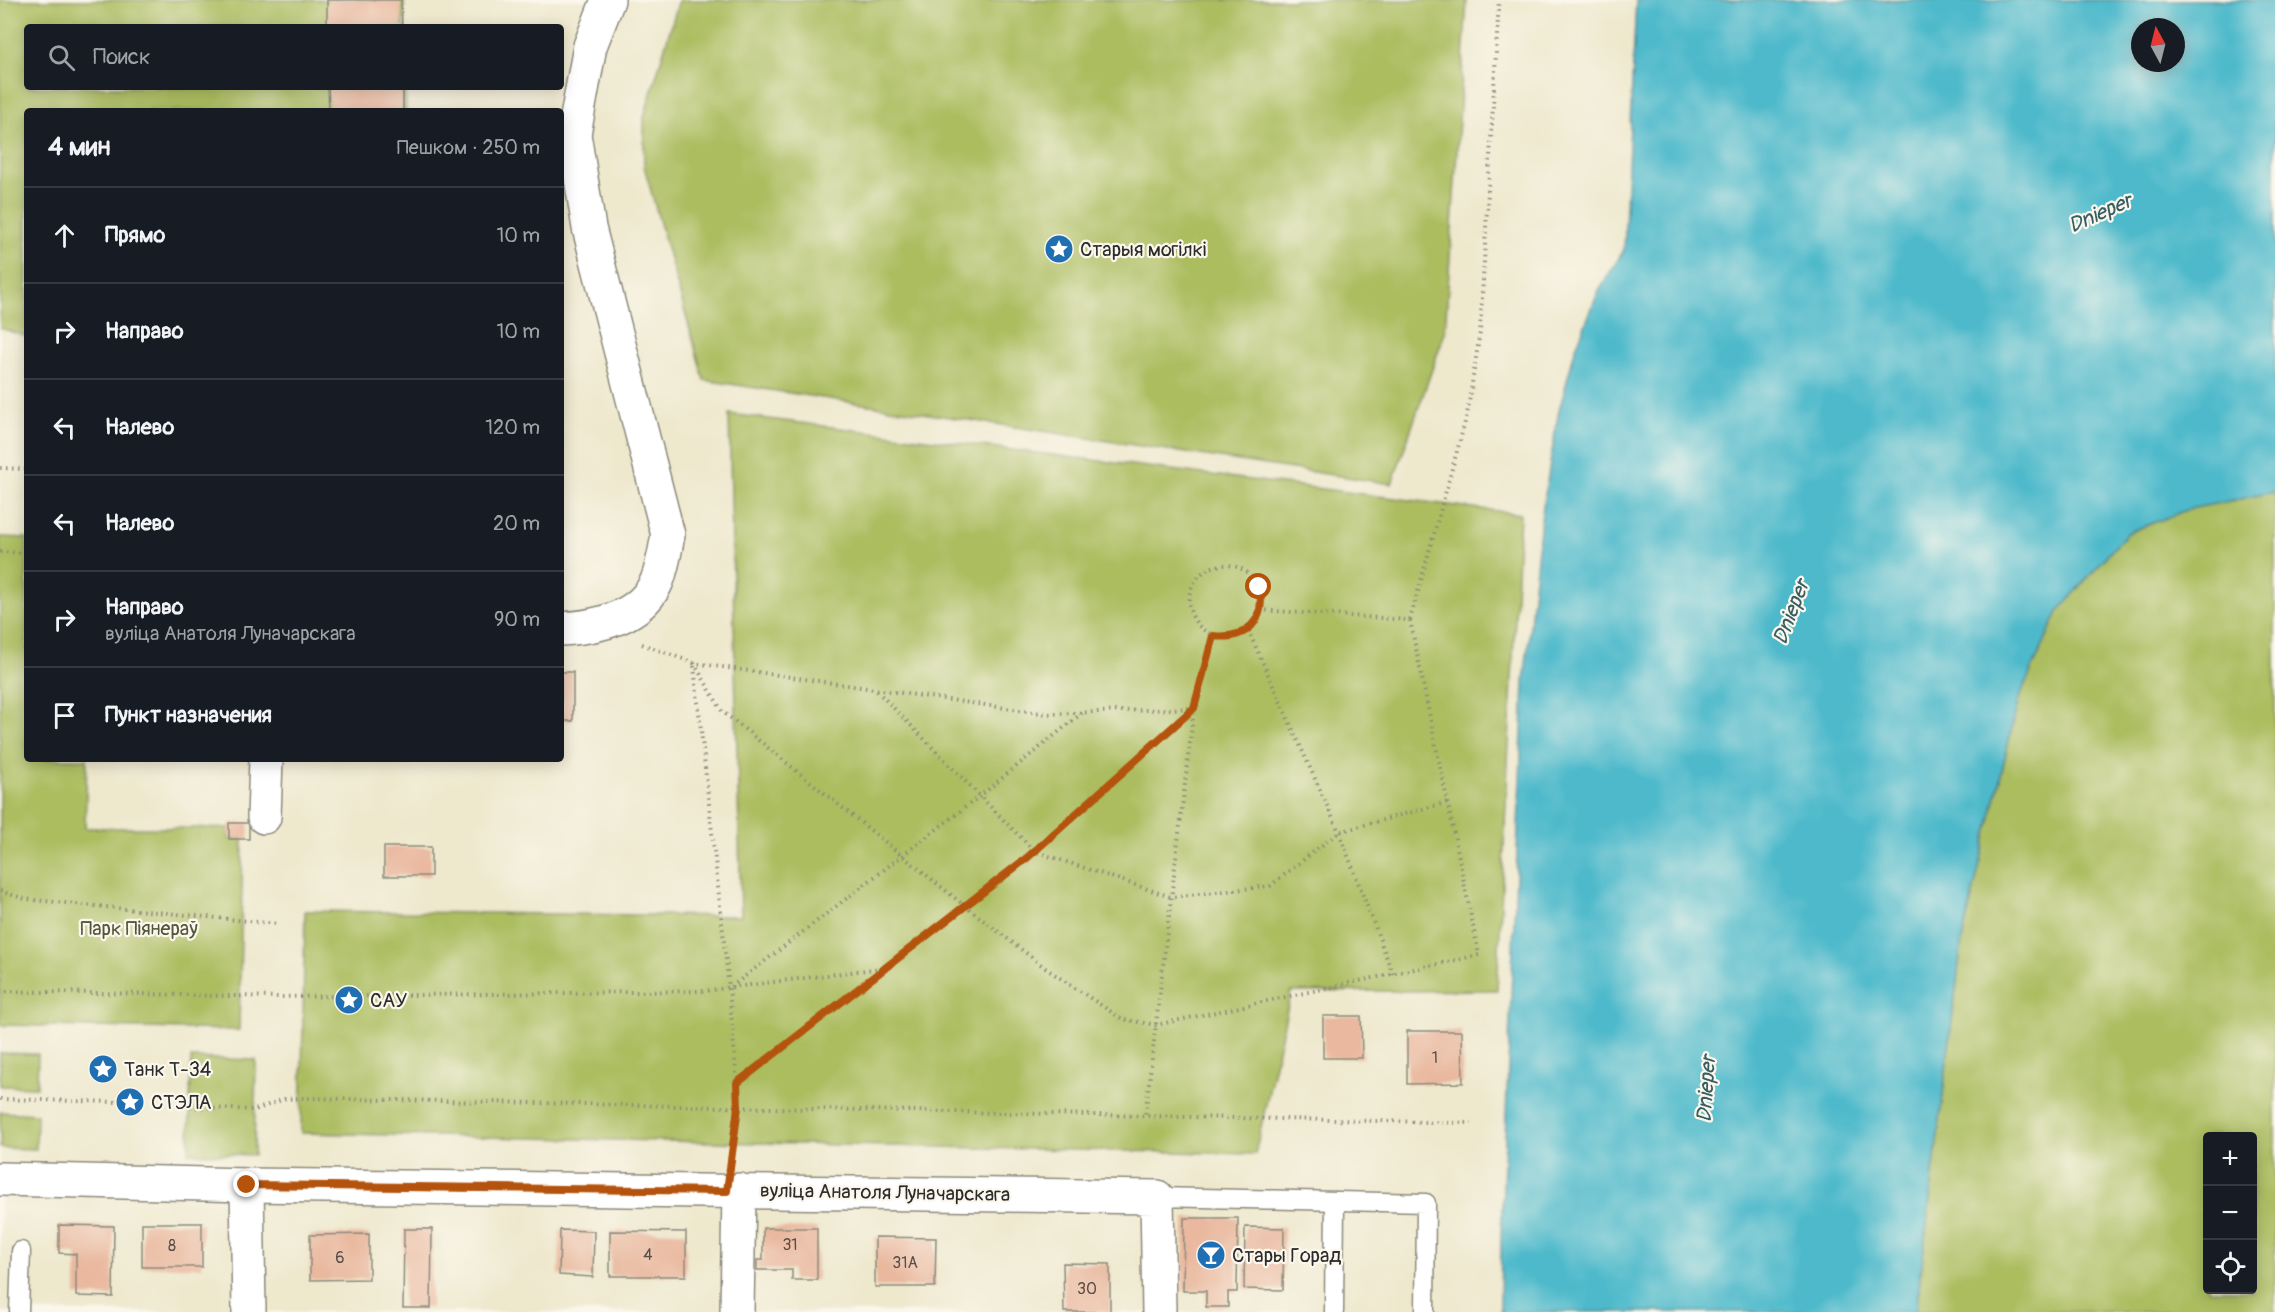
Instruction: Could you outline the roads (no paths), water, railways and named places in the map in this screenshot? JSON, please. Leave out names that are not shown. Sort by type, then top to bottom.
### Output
[{"type":"street","points":[[576,627],[611,621],[639,606],[656,583],[668,535],[589,228],[574,134],[591,46],[608,0]]},
{"type":"street","points":[[264,817],[266,762]]},
{"type":"street","name":"вуліца Анатоля Луначарскага","points":[[0,1179],[247,1185],[1157,1197]]},
{"type":"street","points":[[247,1185],[249,1312]]},
{"type":"street","points":[[733,1190],[737,1312]]},
{"type":"street","points":[[1157,1197],[1159,1312]]},
{"type":"lane","points":[[1157,1197],[1426,1203],[1425,1312]]},
{"type":"lane","points":[[1334,1312],[1335,1201]]},
{"type":"lane","points":[[20,1312],[21,1251]]},
{"type":"water","name":"Dnieper","points":[[1636,0],[2275,0],[2275,492],[2189,509],[2127,533],[2058,612],[2019,698],[1962,940],[1916,1312],[1500,1312],[1501,1236],[1524,683],[1541,519],[1558,415],[1575,350],[1599,290],[1624,250]]},
{"type":"place","name":"Старыя могілкі","points":[[1059,249]]},
{"type":"place","name":"САУ","points":[[349,1000]]},
{"type":"place","name":"Танк Т-34","points":[[103,1069]]},
{"type":"place","name":"СТЭЛА","points":[[130,1102]]},
{"type":"place","name":"Стары Горад","points":[[1211,1255]]},
{"type":"park label","name":"Парк Піянераў","points":[[139,928]]}]
